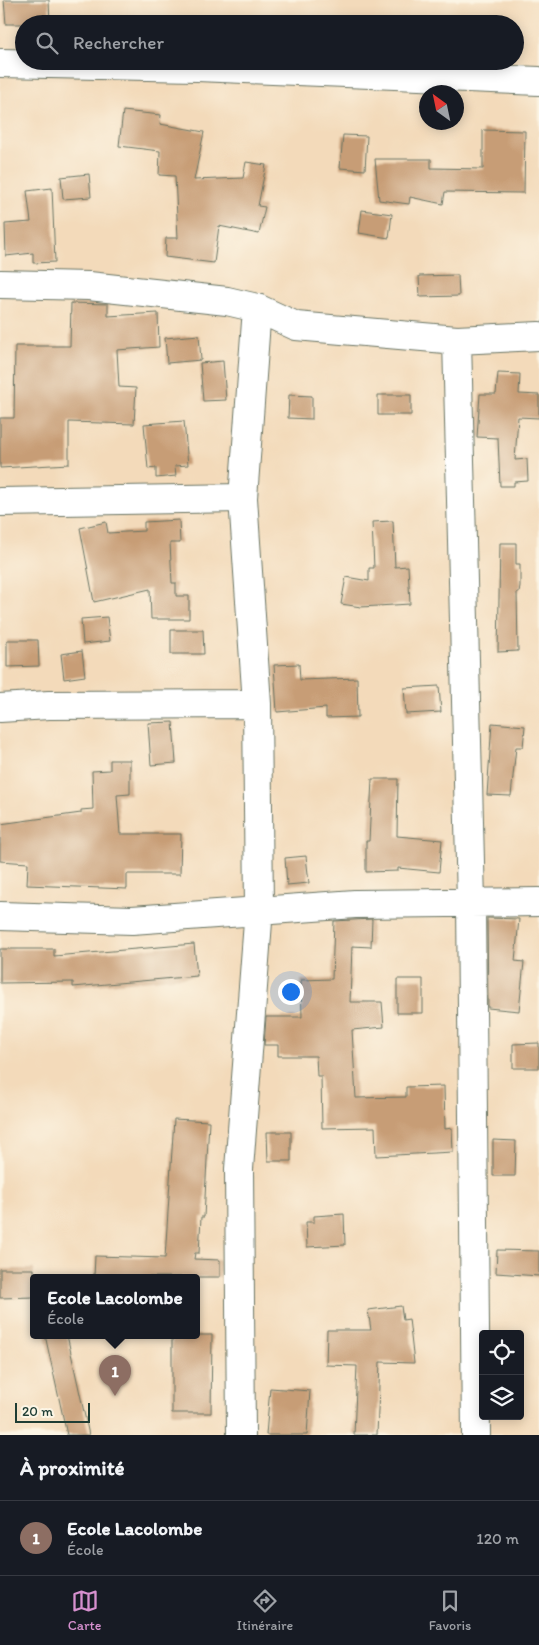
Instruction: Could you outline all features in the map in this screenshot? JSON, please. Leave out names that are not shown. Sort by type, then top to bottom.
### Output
[{"type":"street","points":[[0,63],[15,63]]},
{"type":"street","points":[[265,70],[539,82]]},
{"type":"street","points":[[0,284],[89,286],[226,301],[256,308],[296,326],[457,340],[539,336]]},
{"type":"street","points":[[241,1435],[239,1169],[259,909],[257,704],[243,498],[256,308]]},
{"type":"street","points":[[457,340],[471,902],[476,1435]]},
{"type":"street","points":[[0,502],[243,498]]},
{"type":"street","points":[[0,708],[49,705],[257,704]]},
{"type":"street","points":[[0,916],[132,920],[208,916],[259,909],[355,904],[539,902]]},
{"type":"building","points":[[4,0],[49,0],[50,15],[15,15],[15,24],[6,24]]},
{"type":"building","points":[[123,111],[161,115],[160,124],[204,132],[194,180],[243,178],[246,162],[266,165],[258,206],[265,207],[259,234],[219,226],[214,263],[165,257],[166,238],[178,238],[175,176],[159,175],[160,151],[119,146]]},
{"type":"building","points":[[483,130],[525,131],[524,193],[445,192],[443,204],[410,197],[409,204],[379,200],[375,159],[431,159],[431,168],[483,169]]},
{"type":"building","points":[[343,135],[367,136],[365,170],[340,168]]},
{"type":"building","points":[[89,174],[91,197],[63,199],[61,177]]},
{"type":"building","points":[[52,188],[55,262],[33,263],[33,253],[6,256],[5,224],[31,222],[27,191]]},
{"type":"building","points":[[362,210],[392,214],[389,238],[359,233]]},
{"type":"building","points":[[458,275],[459,296],[420,297],[419,276]]},
{"type":"building","points":[[71,303],[108,304],[108,316],[158,313],[159,347],[117,350],[119,387],[136,388],[134,424],[69,422],[69,464],[0,468],[0,418],[14,418],[15,346],[70,346]]},
{"type":"building","points":[[199,335],[201,360],[167,363],[165,338]]},
{"type":"building","points":[[223,361],[226,400],[203,401],[200,363]]},
{"type":"building","points":[[498,373],[520,374],[519,394],[539,395],[539,418],[518,417],[515,460],[527,459],[528,481],[514,482],[514,486],[500,486],[498,438],[477,437],[480,394],[496,394]]},
{"type":"building","points":[[289,395],[312,396],[312,419],[288,418]]},
{"type":"building","points":[[378,395],[411,395],[411,415],[378,415]]},
{"type":"building","points":[[184,421],[188,465],[175,466],[176,476],[156,478],[156,468],[148,469],[144,424]]},
{"type":"building","points":[[179,520],[180,543],[170,543],[172,583],[176,583],[176,596],[189,596],[189,619],[151,619],[150,589],[94,602],[80,528],[106,522],[108,533],[144,531],[144,522]]},
{"type":"building","points":[[393,521],[395,567],[408,566],[410,604],[361,607],[341,604],[346,577],[369,581],[369,568],[374,568],[372,522]]},
{"type":"building","points":[[500,543],[516,543],[516,564],[520,564],[520,586],[519,592],[517,592],[518,651],[498,652]]},
{"type":"building","points":[[107,617],[110,641],[83,644],[81,619]]},
{"type":"building","points":[[171,630],[203,630],[204,654],[171,654]]},
{"type":"building","points":[[7,640],[38,640],[39,666],[7,667]]},
{"type":"building","points":[[82,651],[85,676],[64,679],[61,654]]},
{"type":"building","points":[[299,664],[300,680],[357,678],[358,717],[326,718],[326,708],[277,712],[274,665]]},
{"type":"building","points":[[439,686],[441,712],[406,714],[404,688]]},
{"type":"building","points":[[173,722],[176,763],[151,765],[148,723]]},
{"type":"building","points":[[492,723],[525,726],[523,747],[516,747],[511,796],[487,795]]},
{"type":"building","points":[[110,760],[130,760],[130,794],[117,795],[120,834],[181,834],[180,874],[127,874],[127,889],[27,885],[28,863],[0,861],[0,824],[81,813],[81,810],[93,809],[92,771],[110,770]]},
{"type":"building","points":[[372,779],[398,779],[397,836],[442,840],[439,872],[398,868],[398,871],[366,872],[366,841],[369,841]]},
{"type":"building","points":[[306,856],[309,883],[287,885],[285,858]]},
{"type":"building","points":[[487,918],[519,919],[515,961],[524,962],[519,1011],[488,1008]]},
{"type":"building","points":[[372,919],[371,947],[352,946],[350,1002],[382,1002],[384,1027],[352,1030],[356,1098],[406,1097],[406,1087],[444,1086],[445,1129],[452,1128],[453,1152],[376,1156],[375,1127],[322,1128],[321,1076],[317,1076],[316,1056],[278,1056],[278,1045],[264,1045],[266,1017],[302,1017],[301,980],[332,979],[334,921]]},
{"type":"building","points":[[194,944],[197,976],[73,987],[73,982],[0,983],[0,949],[54,949],[54,956]]},
{"type":"building","points":[[397,979],[423,979],[423,1013],[397,1013]]},
{"type":"building","points":[[539,1043],[539,1068],[513,1068],[513,1044]]},
{"type":"building","points":[[174,1119],[209,1121],[204,1217],[201,1217],[199,1253],[195,1253],[194,1259],[220,1260],[220,1277],[200,1277],[200,1274],[94,1274],[95,1256],[165,1258]]},
{"type":"building","points":[[267,1132],[291,1132],[291,1161],[268,1161]]},
{"type":"building","points":[[493,1140],[516,1141],[515,1176],[493,1176]]},
{"type":"building","points":[[344,1214],[345,1245],[307,1247],[306,1222],[314,1222],[314,1216]]},
{"type":"building","points":[[497,1250],[539,1251],[539,1276],[496,1273]]},
{"type":"building","points":[[0,1269],[34,1269],[34,1274],[30,1274],[30,1297],[0,1298]]},
{"type":"building","points":[[401,1306],[403,1320],[409,1319],[414,1363],[380,1362],[377,1435],[354,1435],[357,1366],[326,1365],[327,1330],[371,1330],[368,1310]]},
{"type":"building","points":[[200,1335],[212,1335],[211,1413],[172,1413],[172,1339],[200,1339]]},
{"type":"building","points":[[46,1339],[68,1339],[89,1435],[67,1435]]},
{"type":"building","points":[[270,1388],[310,1391],[307,1435],[266,1435]]},
{"type":"place","name":"Ecole Lacolombe","points":[[115,1396]]}]
